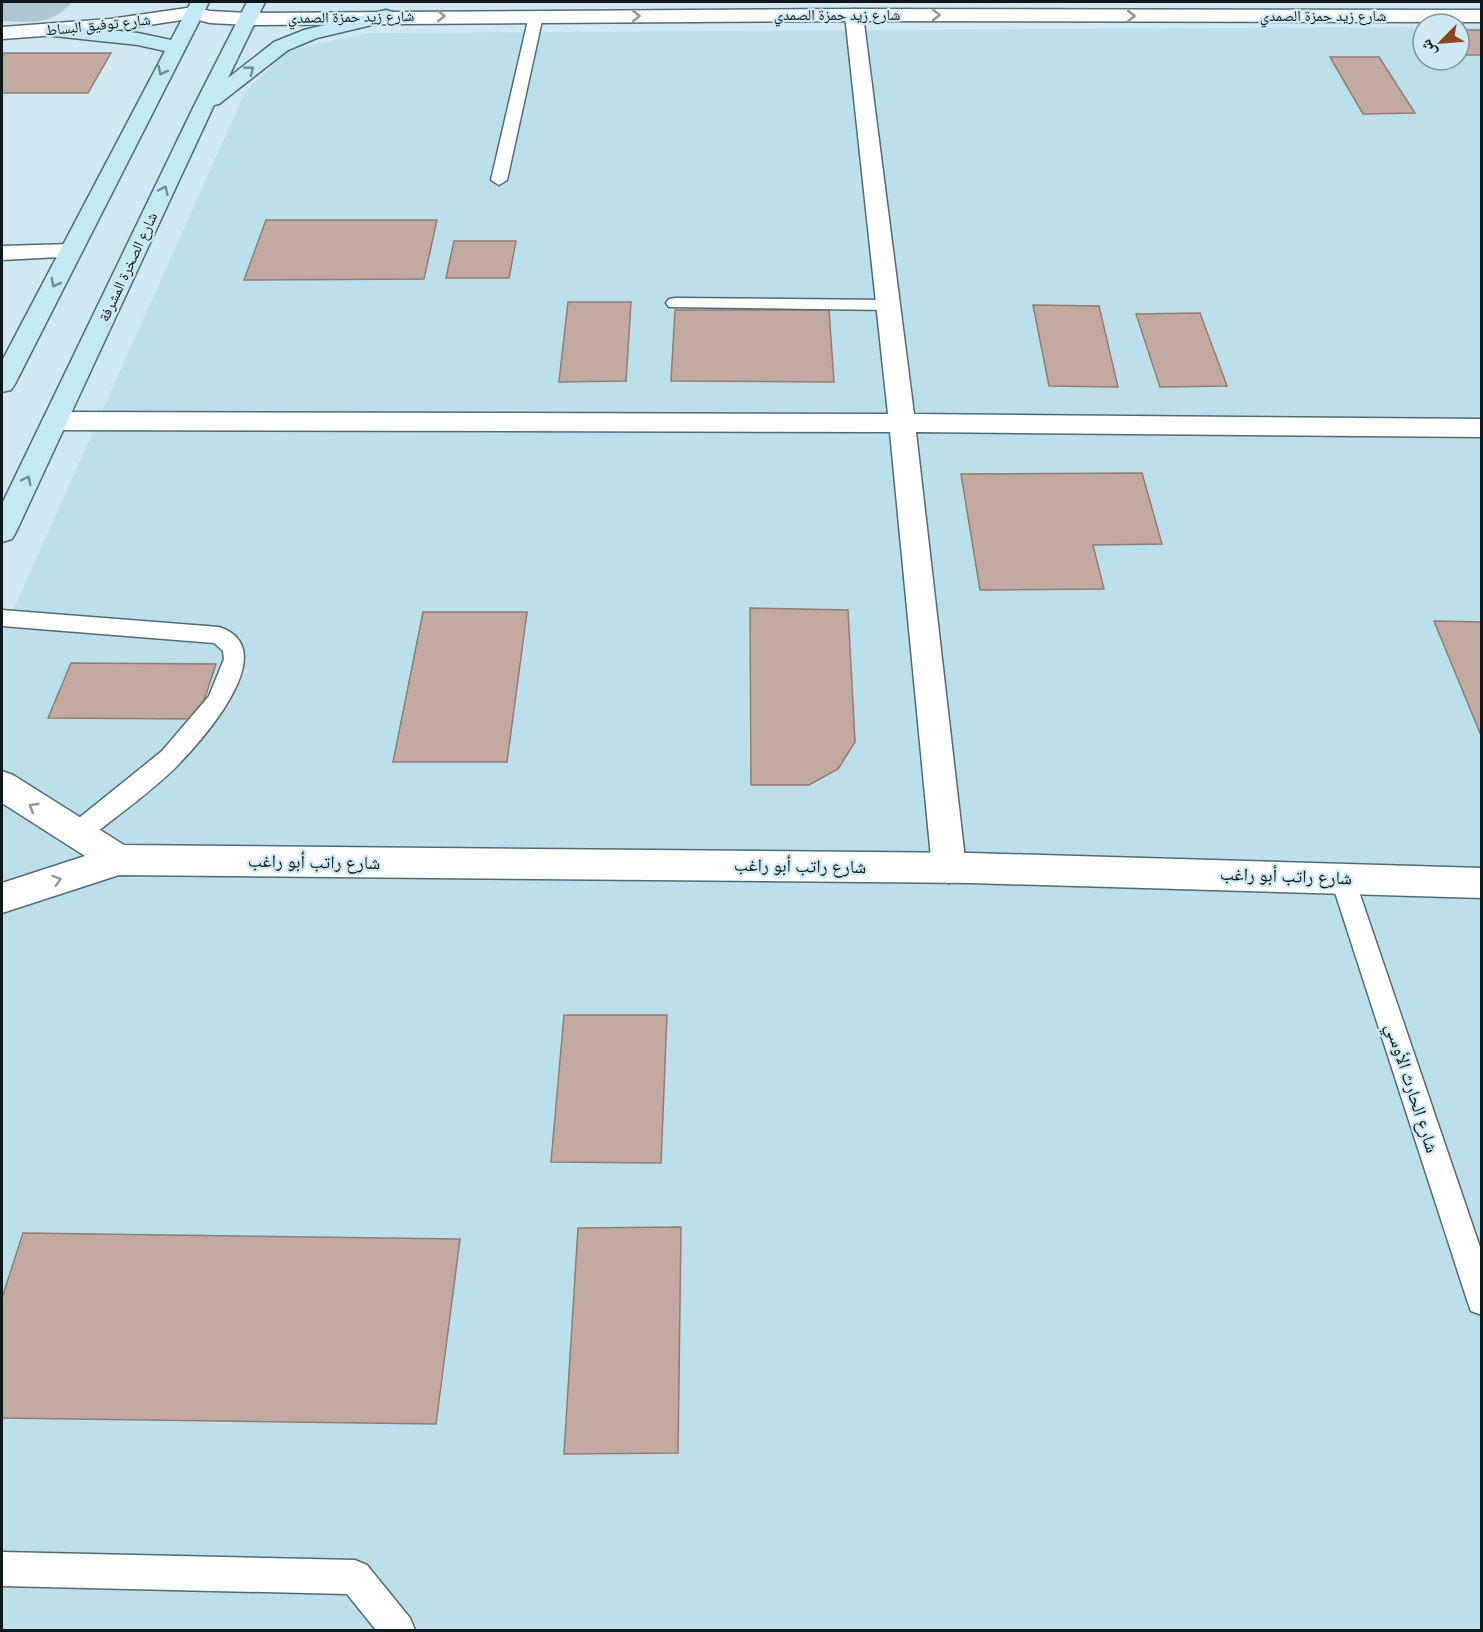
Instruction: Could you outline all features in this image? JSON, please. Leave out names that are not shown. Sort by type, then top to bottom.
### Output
[{"type":"main road","points":[[2,384],[197,7]]},
{"type":"main road","name":"شارع الصخرة المشرفة","points":[[2,532],[204,106],[252,10]]},
{"type":"main road","points":[[204,106],[281,46],[311,34],[386,16]]},
{"type":"main road","points":[[53,30],[138,39],[175,47]]},
{"type":"street","points":[[197,7],[233,2]]},
{"type":"street","name":"شارع زيد حمزة الصمدي","points":[[197,7],[210,17],[252,10],[386,16],[1482,16]]},
{"type":"street","name":"شارع توفيق البساط","points":[[2,33],[119,24],[197,7]]},
{"type":"street","points":[[854,15],[902,423],[948,868]]},
{"type":"street","points":[[2,253],[71,251]]},
{"type":"street","points":[[55,421],[902,423],[1482,428]]},
{"type":"street","points":[[2,785],[27,804],[119,860]]},
{"type":"street","name":"شارع راتب أبو راغب","points":[[2,898],[119,860],[948,868],[1342,877],[1482,883]]},
{"type":"lane","points":[[499,180],[536,16]]},
{"type":"lane","points":[[675,303],[888,305]]},
{"type":"lane","points":[[2,618],[219,635],[233,647],[235,659],[218,701],[170,758],[78,833]]},
{"type":"lane","name":"شارع الحارث الأوسي","points":[[1342,877],[1482,1300]]},
{"type":"lane","points":[[2,1569],[355,1577],[398,1630]]},
{"type":"shaded area","points":[[2,2],[72,2],[64,10],[48,19],[22,22],[2,21]]},
{"type":"shaded area","points":[[1411,27],[1411,72],[1471,72],[1471,27],[1481,27],[1481,1630],[2,1630],[2,635],[245,92],[287,51],[368,33]]},
{"type":"building","points":[[1471,30],[1482,30],[1482,55],[1471,55]]},
{"type":"building","points":[[4,53],[111,53],[88,93],[2,93]]},
{"type":"building","points":[[1330,57],[1379,57],[1415,113],[1363,114]]},
{"type":"building","points":[[266,220],[437,220],[424,279],[244,280]]},
{"type":"building","points":[[454,241],[516,241],[509,278],[446,278]]},
{"type":"building","points":[[568,302],[631,302],[626,381],[559,382]]},
{"type":"building","points":[[1033,305],[1099,306],[1118,387],[1049,386]]},
{"type":"building","points":[[675,310],[829,310],[834,382],[671,381]]},
{"type":"building","points":[[1200,313],[1227,386],[1160,387],[1136,314]]},
{"type":"building","points":[[1142,473],[1162,544],[1093,545],[1104,589],[980,590],[961,474]]},
{"type":"building","points":[[750,608],[848,610],[855,742],[838,769],[809,785],[751,785]]},
{"type":"building","points":[[423,612],[527,612],[507,762],[393,762]]},
{"type":"building","points":[[1434,621],[1482,622],[1482,738]]},
{"type":"building","points":[[71,663],[216,664],[198,719],[48,718]]},
{"type":"building","points":[[564,1015],[667,1015],[661,1163],[551,1162]]},
{"type":"building","points":[[681,1227],[678,1453],[564,1454],[578,1228]]},
{"type":"building","points":[[23,1233],[460,1239],[436,1424],[2,1418],[2,1298]]}]
